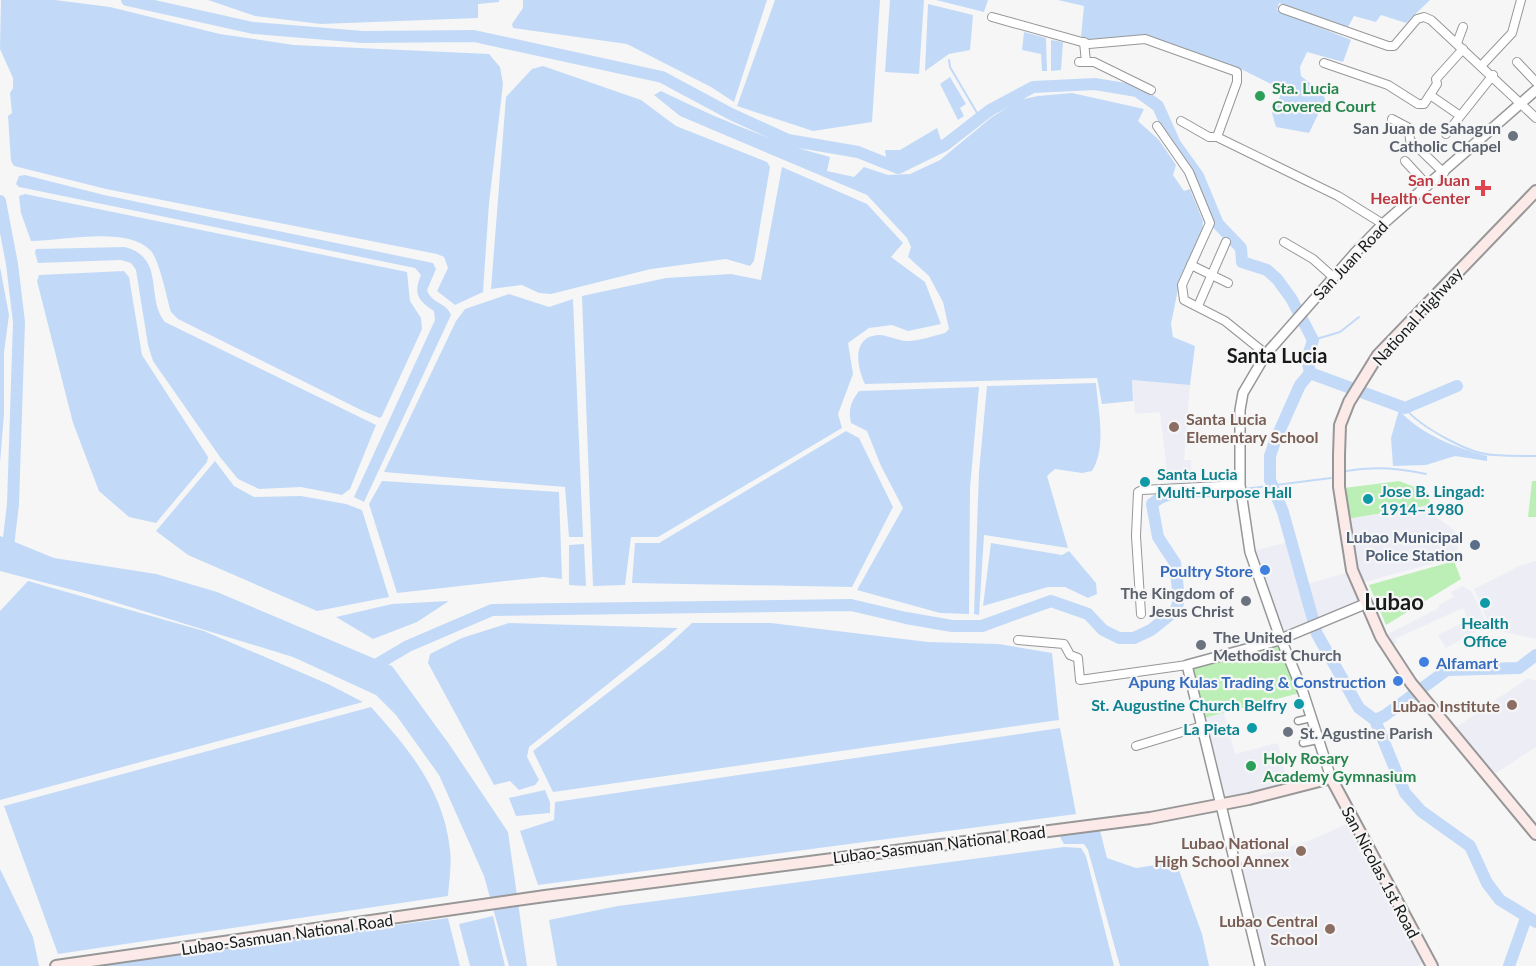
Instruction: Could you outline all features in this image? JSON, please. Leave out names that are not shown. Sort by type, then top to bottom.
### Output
[{"type":"main road","name":"National Highway","points":[[1536,191],[1390,342],[1360,383],[1340,425],[1340,488],[1352,570],[1365,604],[1393,659],[1420,695],[1536,834]]},
{"type":"main road","name":"Lubao-Sasmuan National Road","points":[[56,966],[544,896],[1150,818],[1220,805],[1331,778]]},
{"type":"main road","name":"San Nicolas 1st Road","points":[[1331,778],[1429,965]]},
{"type":"street","points":[[1482,66],[1512,33],[1521,0]]},
{"type":"street","points":[[1283,9],[1388,46],[1394,46],[1417,19],[1424,16],[1493,75],[1536,118]]},
{"type":"street","points":[[992,17],[1084,42],[1145,39],[1237,72],[1237,82],[1217,137]]},
{"type":"street","points":[[1324,63],[1388,85],[1418,104],[1424,104],[1437,84],[1436,79],[1460,46],[1463,27]]},
{"type":"street","points":[[1084,42],[1082,62],[1094,62],[1151,90]]},
{"type":"street","points":[[1517,62],[1536,82]]},
{"type":"street","points":[[1446,134],[1493,75]]},
{"type":"street","name":"San Juan Road","points":[[1331,778],[1250,552],[1241,488],[1240,410],[1243,393],[1266,354],[1332,276],[1383,224],[1536,90]]},
{"type":"street","points":[[1430,95],[1459,115]]},
{"type":"street","points":[[1392,119],[1408,128],[1410,140],[1444,172]]},
{"type":"street","points":[[1181,121],[1209,137],[1217,137],[1338,196],[1383,224]]},
{"type":"street","points":[[1157,126],[1190,172],[1210,223],[1182,285],[1181,294],[1184,300],[1225,321],[1266,354]]},
{"type":"street","points":[[1405,161],[1428,186]]},
{"type":"street","points":[[1198,306],[1226,242]]},
{"type":"street","points":[[1284,242],[1313,259],[1332,276]]},
{"type":"street","points":[[1191,266],[1228,283]]},
{"type":"street","points":[[1141,614],[1136,536],[1138,492],[1241,488]]},
{"type":"street","points":[[1018,640],[1064,644],[1070,655],[1077,658],[1080,680],[1187,665],[1282,639],[1365,604]]},
{"type":"street","points":[[1187,665],[1260,966]]},
{"type":"street","points":[[1298,722],[1311,718]]},
{"type":"street","points":[[1136,746],[1202,726]]},
{"type":"street","points":[[1303,743],[1318,740]]},
{"type":"shaded area","name":"Santa Lucia Elementary School","points":[[1132,380],[1190,385],[1184,460],[1191,460],[1192,487],[1169,488],[1160,412],[1135,414]]},
{"type":"shaded area","points":[[1430,505],[1436,517],[1454,530],[1458,541],[1457,557],[1361,583],[1347,519]]},
{"type":"shaded area","points":[[1289,542],[1309,617],[1308,623],[1283,634],[1252,551]]},
{"type":"shaded area","points":[[1536,561],[1536,639],[1491,629],[1474,589],[1519,566]]},
{"type":"shaded area","points":[[1349,572],[1359,602],[1314,620],[1304,585]]},
{"type":"shaded area","points":[[1463,586],[1471,591],[1476,600],[1484,618],[1484,627],[1446,648],[1438,635],[1468,620],[1463,608],[1395,639],[1397,643],[1390,647],[1384,636],[1439,608],[1438,605],[1454,597],[1451,592]]},
{"type":"shaded area","name":"Lubao Institute","points":[[1528,678],[1536,681],[1536,747],[1493,775],[1455,728]]},
{"type":"shaded area","points":[[1224,713],[1235,754],[1278,743],[1288,785],[1225,801],[1204,718]]},
{"type":"shaded area","name":"Lubao Central School","points":[[1347,824],[1425,962],[1418,966],[1263,966],[1237,863],[1311,840]]},
{"type":"green space","points":[[1399,481],[1428,492],[1430,505],[1347,519],[1344,488]]},
{"type":"green space","points":[[1532,481],[1536,481],[1536,517],[1528,517]]},
{"type":"green space","points":[[1454,561],[1461,579],[1386,625],[1369,585]]},
{"type":"green space","points":[[1279,646],[1283,651],[1300,693],[1204,718],[1192,668]]},
{"type":"water","points":[[1,0],[55,0],[110,7],[220,34],[294,45],[489,54],[500,67],[503,84],[489,203],[483,292],[455,305],[437,291],[448,268],[444,257],[437,254],[106,189],[14,166],[11,161],[8,116],[12,113],[10,93],[13,88],[13,78],[0,49]]},
{"type":"water","points":[[208,0],[499,0],[499,2],[478,4],[478,18],[321,24],[255,16]]},
{"type":"water","points":[[523,0],[767,0],[734,102],[711,87],[627,44],[513,28],[512,24],[523,8]]},
{"type":"water","points":[[775,0],[880,0],[872,122],[813,131],[737,106]]},
{"type":"water","points":[[890,0],[924,0],[919,74],[885,72]]},
{"type":"water","points":[[936,0],[988,0],[984,12]]},
{"type":"water","points":[[1058,0],[1430,0],[1406,23],[1381,15],[1376,22],[1354,16],[1348,27],[1279,3],[1277,10],[1351,40],[1343,62],[1307,52],[1300,67],[1301,76],[1311,84],[1322,87],[1325,100],[1309,133],[1276,127],[1272,113],[1283,90],[1239,68],[1146,35],[1089,42],[1081,36],[1084,6]]},
{"type":"water","points":[[928,4],[973,15],[970,50],[949,54],[925,71]]},
{"type":"water","points":[[1024,32],[1046,38],[1047,71],[1042,71],[1041,54],[1022,50]]},
{"type":"water","points":[[1051,40],[1063,42],[1061,70],[1051,71]]},
{"type":"water","points":[[543,66],[641,100],[676,126],[767,162],[770,167],[754,261],[750,266],[726,259],[651,269],[551,294],[539,293],[522,285],[491,289],[506,97],[532,69]]},
{"type":"water","points":[[950,77],[966,104],[960,108],[964,116],[958,120],[940,84]]},
{"type":"water","points":[[661,91],[744,128],[830,157],[827,171],[854,177],[864,167],[888,175],[910,174],[940,160],[992,117],[1019,100],[1072,93],[1144,109],[1138,121],[1159,140],[1176,165],[1173,175],[1184,191],[1190,189],[1203,221],[1202,234],[1179,284],[1171,324],[1173,337],[1195,346],[1190,385],[1132,380],[1133,401],[1102,404],[1097,378],[865,384],[858,353],[860,346],[870,337],[879,335],[904,341],[916,340],[945,333],[949,329],[943,302],[929,276],[908,257],[911,247],[907,238],[867,195],[680,116],[654,95]]},
{"type":"water","points":[[937,128],[942,143],[899,165],[887,163],[885,150],[900,150]]},
{"type":"water","points":[[782,167],[867,204],[903,243],[891,257],[925,282],[941,324],[908,331],[892,325],[869,328],[848,343],[853,374],[838,414],[842,428],[658,537],[631,537],[625,585],[593,586],[582,296],[666,278],[731,274],[761,280]]},
{"type":"water","points":[[25,175],[104,195],[433,263],[436,269],[427,290],[432,298],[446,308],[451,315],[364,502],[354,497],[435,320],[434,311],[418,296],[417,287],[421,275],[415,268],[19,187],[16,184],[19,176]]},
{"type":"water","points":[[25,194],[407,272],[410,301],[421,318],[422,329],[382,416],[380,418],[363,411],[178,319],[171,312],[160,270],[153,254],[139,243],[126,238],[94,236],[31,241],[21,213],[19,196]]},
{"type":"water","points":[[125,247],[138,252],[146,260],[153,280],[159,312],[165,322],[376,425],[350,489],[342,495],[301,487],[259,489],[238,479],[153,361],[148,345],[136,270],[131,263],[121,260],[38,263],[35,253],[36,249]]},
{"type":"water","points":[[0,267],[9,315],[4,352],[4,414],[0,463]]},
{"type":"water","points":[[124,271],[129,277],[142,355],[208,457],[207,462],[156,523],[129,517],[99,491],[73,423],[37,281],[39,275]]},
{"type":"water","points":[[509,294],[549,307],[573,299],[583,537],[569,537],[565,487],[384,472],[456,321],[465,309]]},
{"type":"water","points":[[1096,383],[1100,440],[1097,461],[1092,471],[1082,473],[1055,469],[1047,476],[1068,548],[984,535],[979,615],[974,614],[979,472],[987,386]]},
{"type":"water","points":[[979,387],[970,488],[969,614],[940,613],[857,590],[903,508],[881,466],[867,431],[851,423],[850,410],[854,399],[859,391]]},
{"type":"water","points":[[1399,410],[1428,433],[1463,449],[1487,456],[1487,461],[1455,456],[1426,465],[1393,466],[1391,438]]},
{"type":"water","points":[[846,431],[859,438],[893,507],[852,587],[632,583],[635,543],[659,543]]},
{"type":"water","points":[[215,461],[234,486],[254,497],[301,496],[346,504],[362,510],[389,597],[317,611],[188,555],[156,531]]},
{"type":"water","points":[[382,481],[559,492],[562,579],[543,577],[397,593],[369,504]]},
{"type":"water","points":[[0,536],[54,558],[156,574],[217,592],[392,666],[449,744],[508,832],[527,966],[509,966],[484,876],[439,775],[396,715],[376,695],[293,657],[88,594],[0,571]]},
{"type":"water","points":[[991,543],[1062,555],[1069,551],[1096,583],[1097,594],[1088,598],[1065,587],[1048,587],[983,606]]},
{"type":"water","points":[[584,544],[586,586],[569,585],[569,545]]},
{"type":"water","points":[[28,581],[204,631],[328,684],[363,702],[0,800],[0,611]]},
{"type":"water","points":[[449,601],[417,622],[373,639],[336,617],[392,604]]},
{"type":"water","points":[[509,623],[678,628],[529,747],[527,757],[539,780],[535,785],[519,790],[510,781],[494,785],[428,663],[430,654],[462,638]]},
{"type":"water","points":[[692,623],[771,623],[928,642],[999,644],[1052,653],[1059,720],[553,792],[533,751],[664,649]]},
{"type":"water","points":[[371,707],[411,755],[432,790],[440,809],[451,855],[448,896],[58,954],[4,806]]},
{"type":"water","points":[[1060,728],[1076,814],[538,885],[520,831],[554,820],[555,802]]},
{"type":"water","points":[[545,790],[550,802],[550,813],[516,816],[509,798]]},
{"type":"water","points":[[1099,827],[1107,858],[1136,868],[1176,862],[1202,934],[1209,966],[1120,966],[1088,850],[1084,844],[1064,844],[1059,835]]},
{"type":"water","points":[[1064,847],[1081,848],[1086,856],[1114,966],[557,966],[549,920],[618,906]]},
{"type":"water","points":[[0,869],[33,937],[39,966],[0,966]]},
{"type":"water","points":[[493,916],[505,966],[470,966],[459,924]]},
{"type":"water","points":[[448,918],[460,966],[94,966]]},
{"type":"waterway","points":[[127,0],[253,28],[363,37],[474,36],[662,77],[731,114],[788,140],[858,152],[898,168],[945,145],[990,110],[1033,87],[1095,84],[1137,91],[1158,106],[1175,144],[1198,176],[1218,224],[1241,248],[1242,262],[1267,270],[1291,298],[1313,340],[1307,359],[1310,373],[1405,408],[1457,386]]},
{"type":"waterway","points":[[949,60],[950,67],[980,118]]},
{"type":"waterway","points":[[0,201],[12,264],[19,322],[13,504],[7,555]]},
{"type":"waterway","points":[[1313,340],[1340,332],[1359,317]]},
{"type":"waterway","points":[[1310,373],[1300,385],[1275,441],[1270,456],[1270,480],[1283,512],[1317,634],[1359,708],[1375,720],[1384,716],[1447,670],[1519,668],[1536,655]]},
{"type":"waterway","points":[[1405,408],[1433,431],[1472,450],[1494,455],[1536,456]]},
{"type":"waterway","points":[[1346,471],[1386,468],[1426,474]]},
{"type":"waterway","points":[[1244,489],[1331,478]]},
{"type":"waterway","points":[[1214,491],[1239,489]]},
{"type":"waterway","points":[[369,669],[408,646],[492,610],[851,605],[952,626],[982,626],[1051,601],[1088,614],[1103,630],[1119,638],[1134,638],[1151,630],[1176,610],[1179,599],[1175,563],[1158,537],[1152,504],[1158,499],[1173,494],[1214,491]]},
{"type":"waterway","points":[[1375,720],[1405,793],[1421,811],[1470,846],[1487,883],[1500,900],[1536,922]]},
{"type":"waterway","points":[[1509,966],[1526,918]]},
{"type":"place","name":"Sta. Lucia Covered Court","points":[[1260,96]]},
{"type":"place","name":"San Juan de Sahagun Catholic Chapel","points":[[1513,136]]},
{"type":"place","name":"San Juan Health Center","points":[[1483,188]]},
{"type":"place","name":"Santa Lucia Elementary School","points":[[1174,427]]},
{"type":"place","name":"Santa Lucia Multi-Purpose Hall","points":[[1145,482]]},
{"type":"place","name":"Jose B. Lingad: 1914–1980","points":[[1368,499]]},
{"type":"place","name":"Lubao Municipal Police Station","points":[[1475,545]]},
{"type":"place","name":"Poultry Store","points":[[1265,570]]},
{"type":"place","name":"The Kingdom of Jesus Christ","points":[[1246,601]]},
{"type":"place","name":"Health Office","points":[[1485,603]]},
{"type":"place","name":"The United Methodist Church","points":[[1201,645]]},
{"type":"place","name":"Alfamart","points":[[1424,662]]},
{"type":"place","name":"Apung Kulas Trading & Construction","points":[[1398,681]]},
{"type":"place","name":"St. Augustine Church Belfry","points":[[1299,704]]},
{"type":"place","name":"Lubao Institute","points":[[1512,705]]},
{"type":"place","name":"La Pieta","points":[[1252,728]]},
{"type":"place","name":"St. Agustine Parish","points":[[1288,732]]},
{"type":"place","name":"Holy Rosary Academy Gymnasium","points":[[1251,766]]},
{"type":"place","name":"Lubao National High School Annex","points":[[1301,851]]},
{"type":"place","name":"Lubao Central School","points":[[1330,929]]},
{"type":"district","name":"Santa Lucia","points":[[1277,355]]},
{"type":"district","name":"Lubao","points":[[1394,601]]}]
